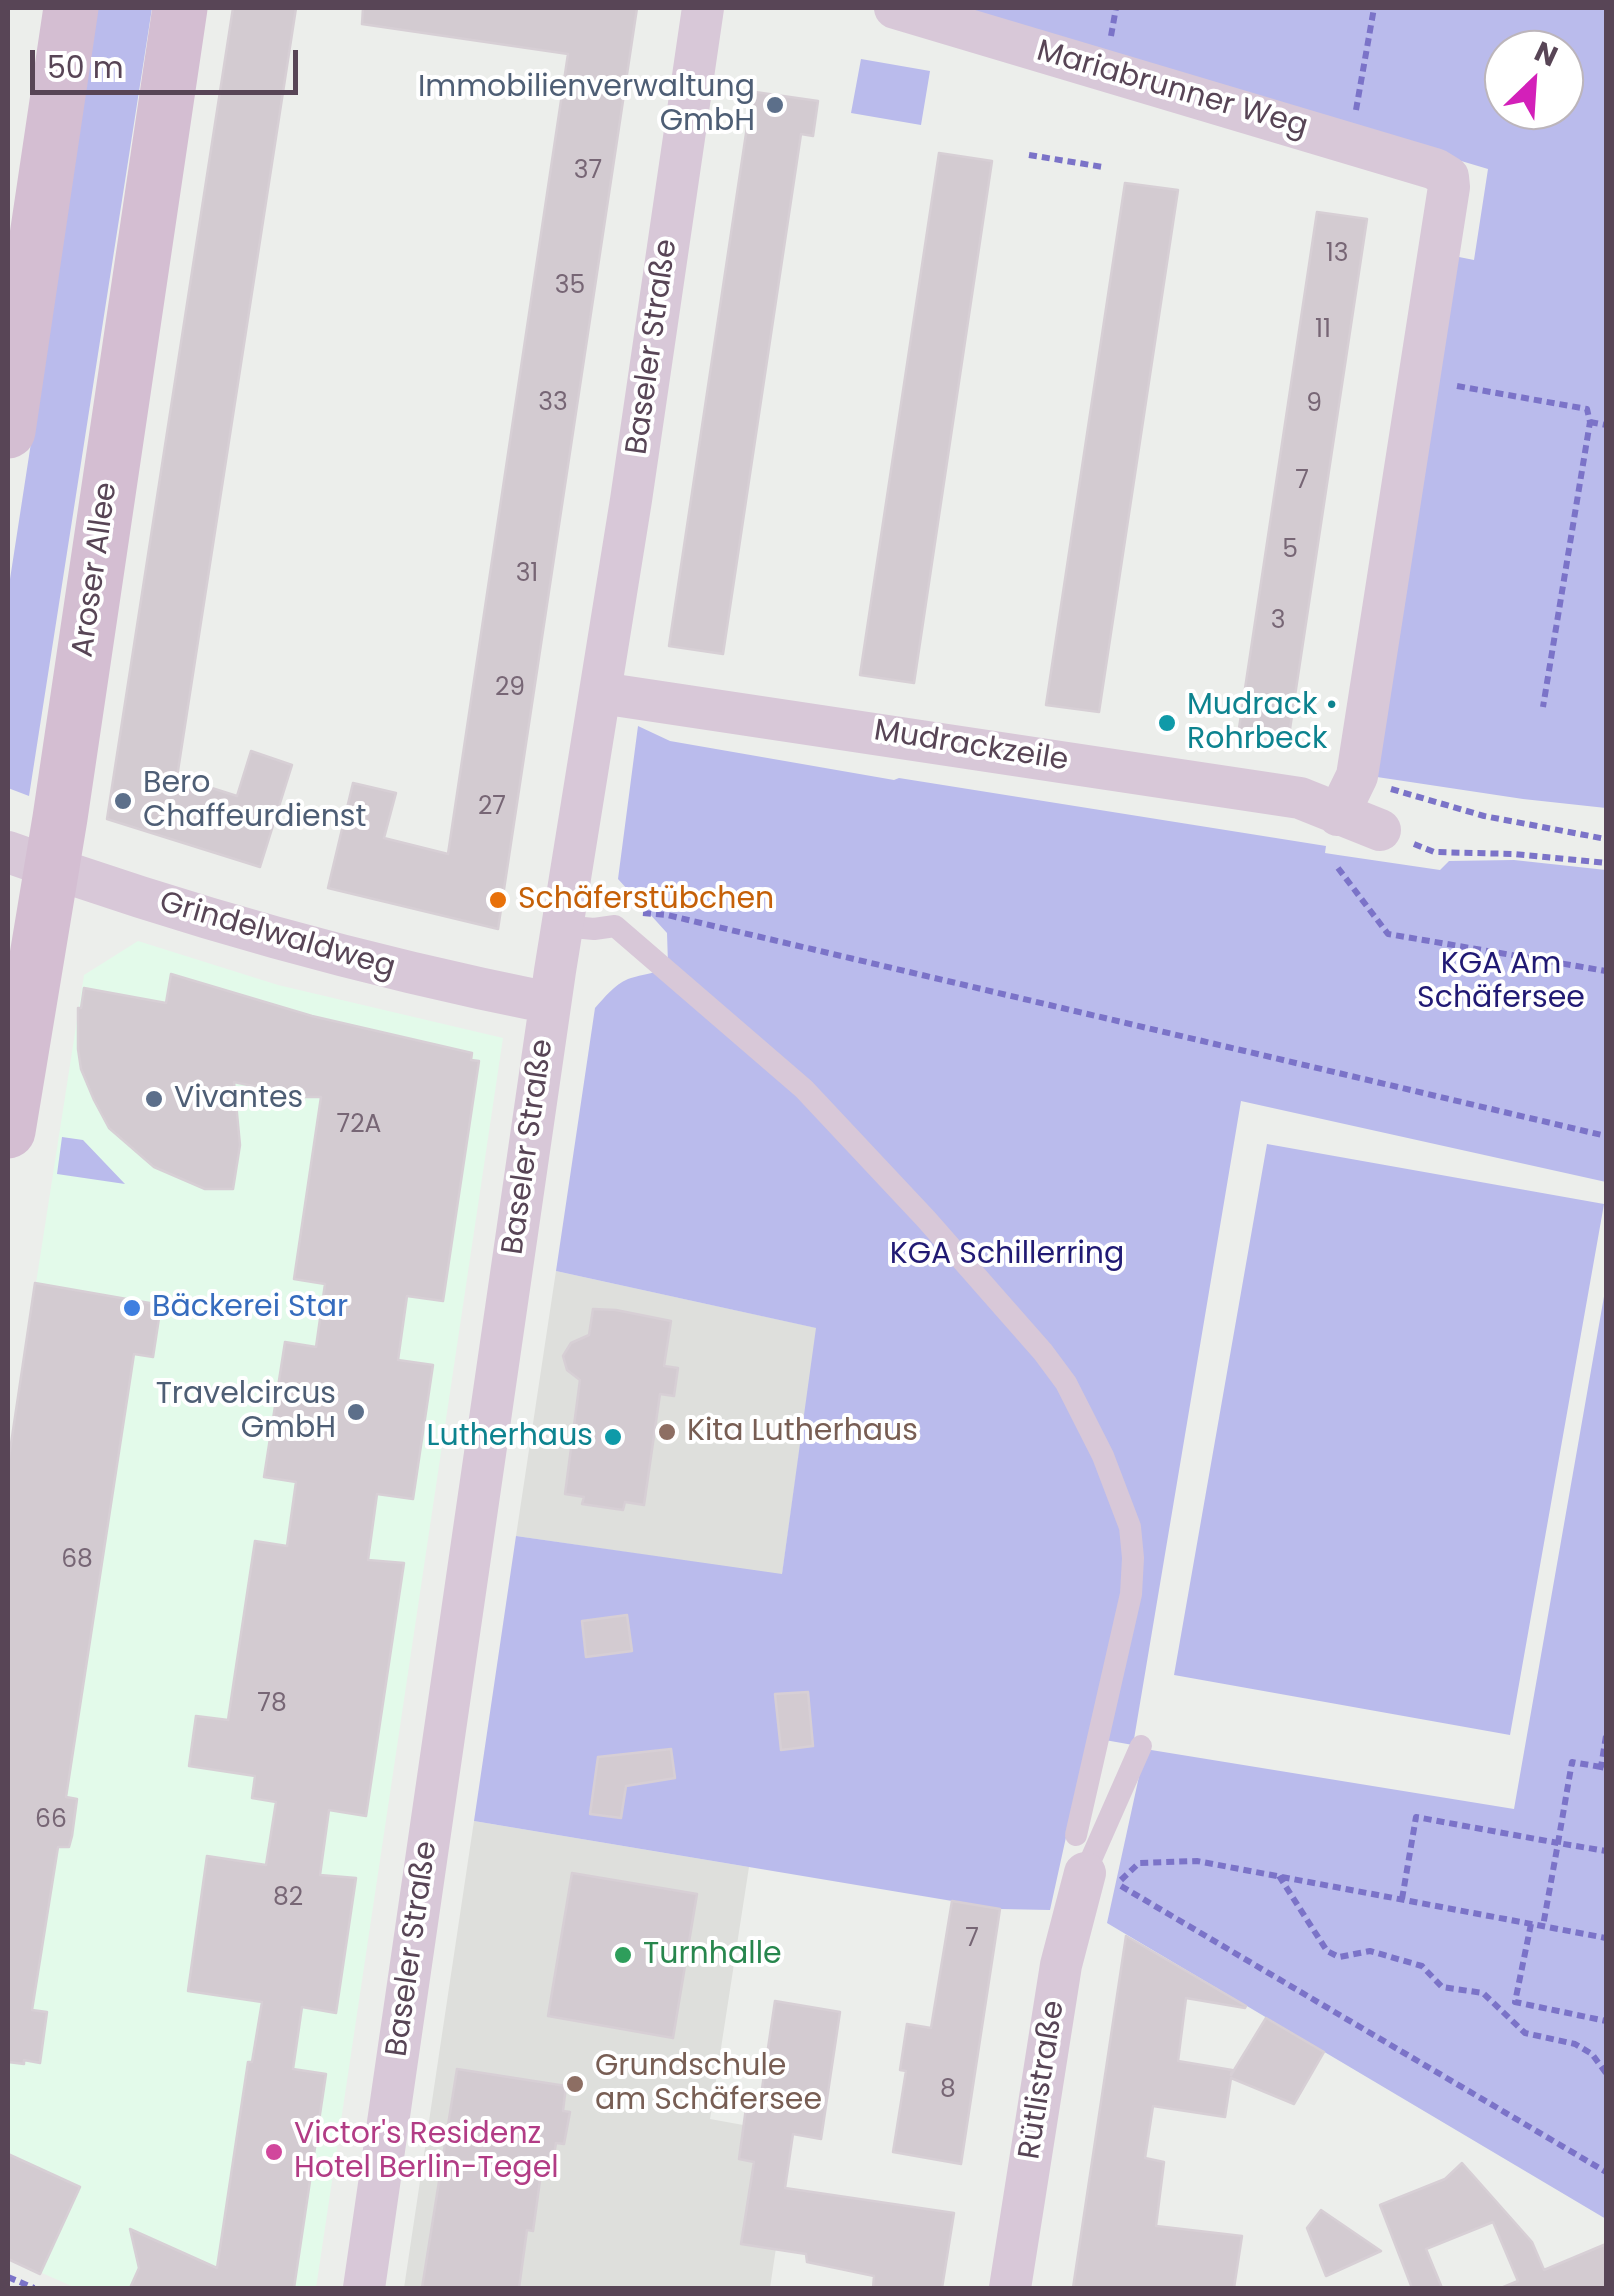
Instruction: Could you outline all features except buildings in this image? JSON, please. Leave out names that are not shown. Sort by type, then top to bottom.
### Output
[{"type":"main road","points":[[8,431],[72,8]]},
{"type":"main road","name":"Aroser Allee","points":[[8,1131],[30,860],[180,8]]},
{"type":"street","name":"Baseler Straße","points":[[364,2288],[550,1003],[703,8]]},
{"type":"street","name":"Mariabrunner Weg","points":[[894,8],[1436,168],[1448,177],[1447,204],[1421,382]]},
{"type":"street","points":[[1338,814],[1358,776],[1421,382]]},
{"type":"street","name":"Mudrackzeile","points":[[600,692],[1300,798],[1380,830]]},
{"type":"street","name":"Grindelwaldweg","points":[[30,860],[304,946],[417,976],[550,1003]]},
{"type":"street","name":"Rütlistraße","points":[[1010,2288],[1081,1854]]},
{"type":"lane","points":[[562,926],[615,926],[804,1090],[926,1219],[1066,1382],[1102,1456],[1130,1527],[1133,1558],[1131,1594],[1081,1854]]},
{"type":"lane","points":[[1081,1854],[1141,1746]]},
{"type":"path","points":[[1351,143],[1374,8]]},
{"type":"path","points":[[1030,155],[1103,166]]},
{"type":"path","points":[[1421,382],[1587,409],[1590,422],[1543,707]]},
{"type":"path","points":[[1590,422],[1606,425]]},
{"type":"path","points":[[1358,776],[1484,816],[1606,839]]},
{"type":"path","points":[[1380,830],[1434,852],[1514,854],[1606,863]]},
{"type":"path","points":[[1338,868],[1388,934],[1606,971]]},
{"type":"path","points":[[615,926],[639,913],[667,915],[1606,1136]]},
{"type":"path","points":[[1544,1926],[1572,1762],[1604,1767],[1606,1736]]},
{"type":"path","points":[[1402,1900],[1416,1817],[1606,1851]]},
{"type":"path","points":[[1606,1938],[1197,1861],[1139,1863],[1116,1884],[1606,2172]]},
{"type":"path","points":[[1279,1876],[1327,1951],[1339,1957],[1370,1951],[1422,1966],[1442,1987],[1484,1993],[1524,2033],[1575,2044],[1592,2054],[1606,2072]]},
{"type":"path","points":[[1531,1924],[1515,2002],[1606,2021]]},
{"type":"path","points":[[8,2277],[34,2288]]},
{"type":"shaded area","points":[[138,941],[278,985],[503,1038],[316,2288],[76,2288],[8,2258],[8,1463],[84,975]]},
{"type":"shaded area","name":"Kita Lutherhaus","points":[[556,1271],[817,1328],[782,1575],[516,1536]]},
{"type":"shaded area","name":"Grundschule am Schäfersee","points":[[474,1821],[749,1867],[710,2119],[793,2134],[770,2288],[404,2288]]},
{"type":"green space","points":[[98,8],[152,8],[29,796],[8,788],[8,592]]},
{"type":"green space","points":[[950,8],[1606,8],[1606,808],[1377,777],[1454,256],[1474,260],[1488,169]]},
{"type":"green space","points":[[861,59],[930,71],[921,125],[851,113]]},
{"type":"green space","name":"KGA Schillerring","points":[[638,726],[670,741],[894,780],[1326,846],[1325,853],[1338,855],[1440,870],[1449,861],[1514,860],[1606,870],[1606,1182],[1241,1101],[1133,1745],[1088,1737],[1050,1910],[1000,1909],[474,1821],[516,1536],[782,1574],[816,1328],[556,1271],[595,1008],[623,982],[668,964],[667,933],[618,879]]},
{"type":"green space","points":[[62,1137],[83,1140],[125,1184],[57,1174]]},
{"type":"green space","points":[[1267,1144],[1604,1204],[1510,1735],[1174,1675]]},
{"type":"green space","points":[[1606,1285],[1606,2219],[1107,1923],[1145,1749],[1514,1809]]},
{"type":"place","name":"Immobilienverwaltung GmbH","points":[[775,105]]},
{"type":"place","name":"Mudrack • Rohrbeck","points":[[1167,723]]},
{"type":"place","name":"Bero Chaffeurdienst","points":[[123,801]]},
{"type":"place","name":"Schäferstübchen","points":[[498,900]]},
{"type":"place","name":"Vivantes","points":[[154,1099]]},
{"type":"place","name":"Bäckerei Star","points":[[132,1308]]},
{"type":"place","name":"Travelcircus GmbH","points":[[356,1412]]},
{"type":"place","name":"Kita Lutherhaus","points":[[667,1432]]},
{"type":"place","name":"Lutherhaus","points":[[613,1437]]},
{"type":"place","name":"Turnhalle","points":[[623,1955]]},
{"type":"place","name":"Grundschule am Schäfersee","points":[[575,2084]]},
{"type":"place","name":"Victor's Residenz Hotel Berlin-Tegel","points":[[274,2152]]},
{"type":"park label","name":"KGA Am Schäfersee","points":[[1501,982]]}]
